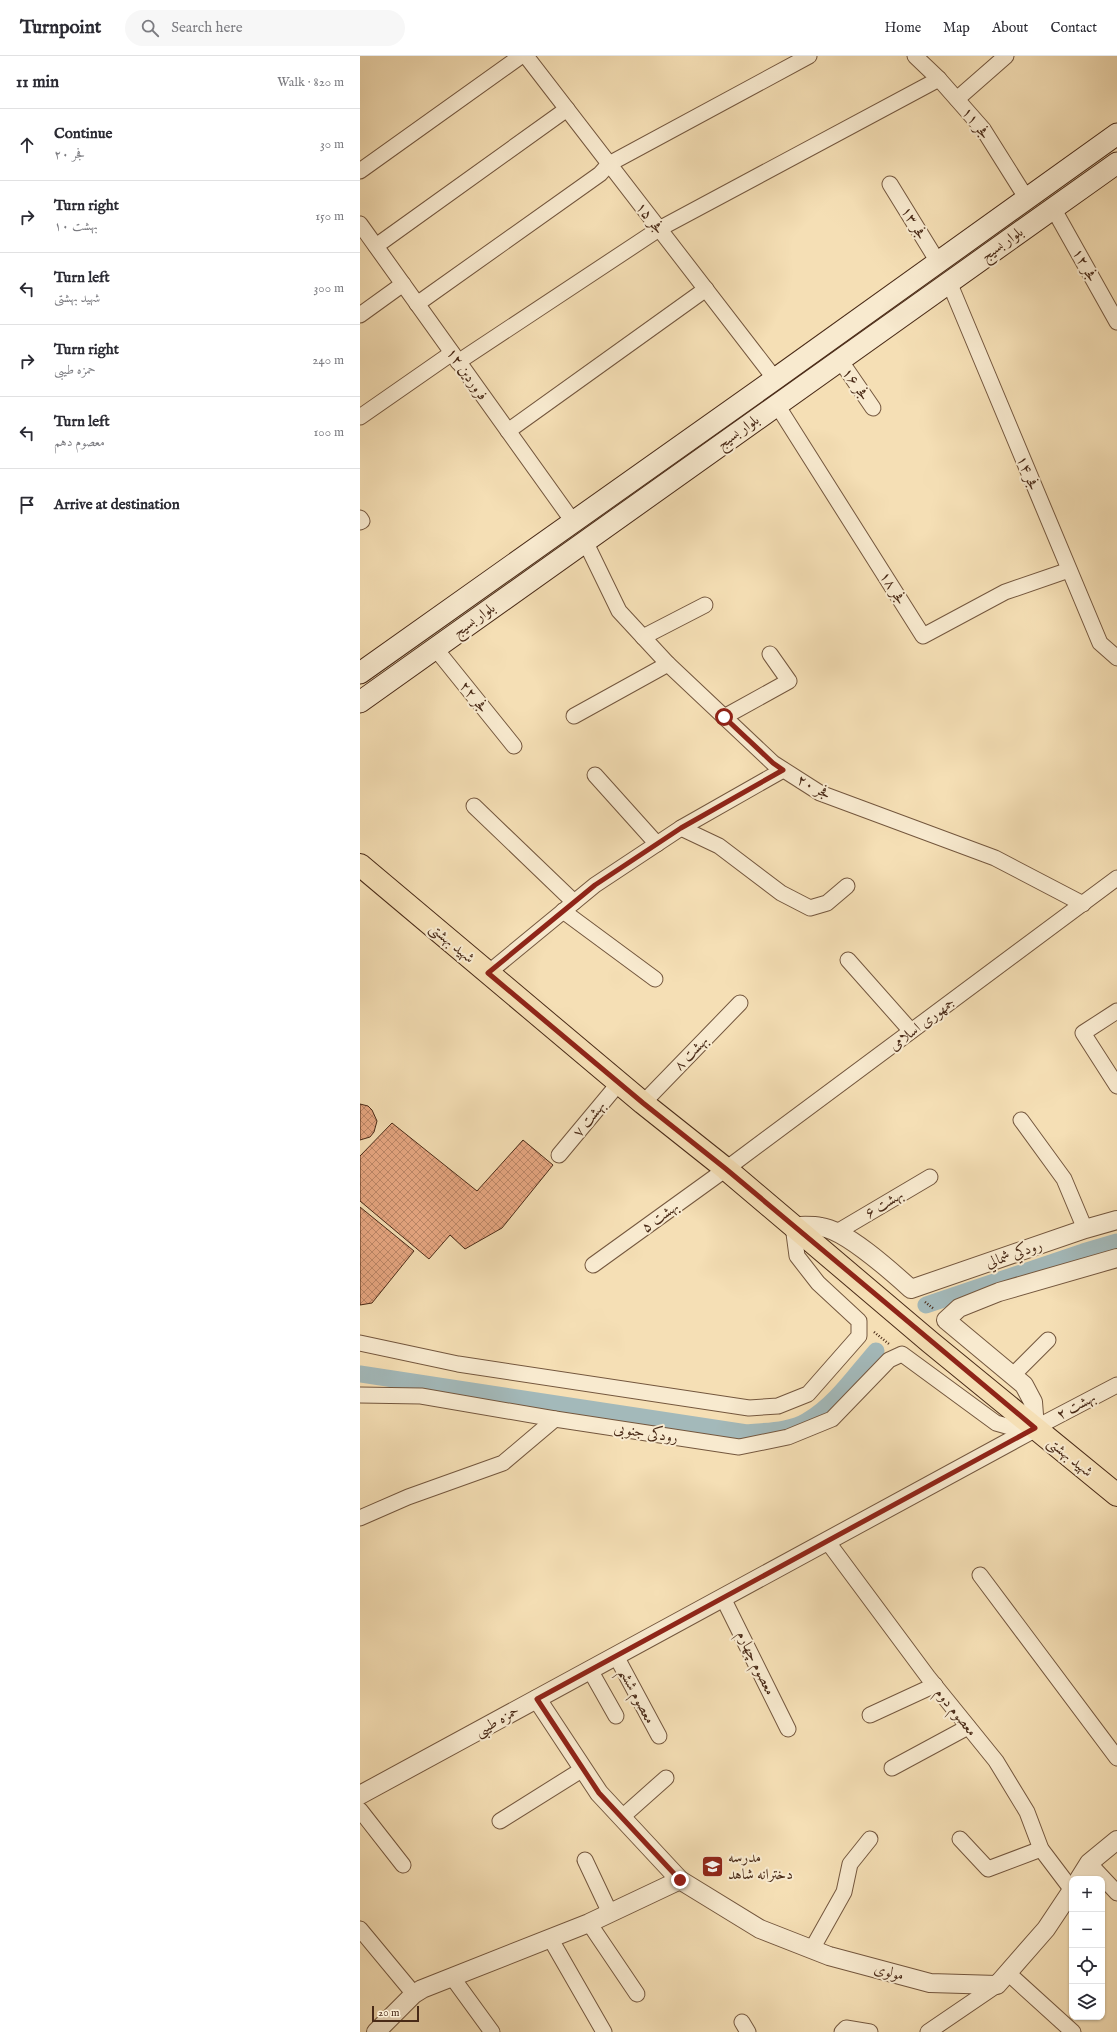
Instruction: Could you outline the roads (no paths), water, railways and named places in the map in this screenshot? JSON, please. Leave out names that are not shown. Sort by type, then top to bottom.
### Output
[{"type":"main road","name":"بلوار بسیج","points":[[360,673],[574,523],[1117,134]]},
{"type":"main road","name":"بلوار بسیج","points":[[360,702],[1117,163]]},
{"type":"main road","points":[[574,523],[585,541]]},
{"type":"main road","name":"شهید بهشتی","points":[[360,865],[643,1103],[726,1169],[819,1249],[1117,1495]]},
{"type":"street","points":[[360,171],[521,56]]},
{"type":"street","name":"فجر ۱۵","points":[[526,56],[775,379]]},
{"type":"street","points":[[417,304],[600,174],[609,164],[809,56]]},
{"type":"street","name":"فجر ۱۱","points":[[915,56],[939,79],[983,129],[1027,199]]},
{"type":"street","points":[[957,99],[1006,56]]},
{"type":"street","points":[[360,417],[659,229],[939,79]]},
{"type":"street","points":[[376,246],[567,109]]},
{"type":"street","name":"فجر ۱۳","points":[[890,184],[938,262]]},
{"type":"street","name":"فجر ۱۲","points":[[1053,208],[1117,322]]},
{"type":"street","name":"۱۲ فروردین","points":[[360,225],[574,523]]},
{"type":"street","name":"فجر ۱۴","points":[[949,282],[1100,643],[1117,658]]},
{"type":"street","points":[[360,315],[403,284]]},
{"type":"street","points":[[508,430],[706,289]]},
{"type":"street","name":"فجر ۱۶","points":[[840,360],[873,408]]},
{"type":"street","name":"فجر ۱۸","points":[[777,404],[923,636],[1005,592],[1069,570]]},
{"type":"street","points":[[360,518],[362,521],[360,522]]},
{"type":"street","name":"فجر ۲۰","points":[[585,541],[619,611],[668,664],[773,763],[820,793],[995,858],[1083,904]]},
{"type":"street","points":[[643,637],[705,605]]},
{"type":"street","name":"فجر ۲۲","points":[[435,648],[514,746]]},
{"type":"street","points":[[724,717],[789,681],[770,654]]},
{"type":"street","points":[[574,716],[668,664]]},
{"type":"street","points":[[488,973],[595,885],[681,828],[783,770]]},
{"type":"street","points":[[594,775],[657,844]]},
{"type":"street","points":[[474,806],[568,907],[655,979]]},
{"type":"street","points":[[681,828],[719,846],[781,893],[810,908],[827,903],[847,886]]},
{"type":"street","name":"جمهوری اسلامی","points":[[726,1169],[1117,878]]},
{"type":"street","points":[[848,960],[911,1031]]},
{"type":"street","name":"بهشت ۸","points":[[643,1103],[740,1003]]},
{"type":"street","points":[[1117,1011],[1083,1033],[1117,1086]]},
{"type":"street","name":"بهشت ۷","points":[[559,1155],[619,1083]]},
{"type":"street","points":[[1021,1120],[1064,1179],[1085,1229]]},
{"type":"street","name":"بهشت ۵","points":[[593,1265],[726,1169]]},
{"type":"street","name":"بهشت ۶","points":[[837,1232],[930,1177]]},
{"type":"street","name":"رودکي شمالي","points":[[837,1232],[868,1253],[911,1289],[1085,1229],[1117,1220]]},
{"type":"street","points":[[360,1343],[458,1364],[749,1408],[778,1406],[808,1394],[858,1336],[859,1321],[818,1283],[797,1256],[794,1226],[822,1227],[837,1232]]},
{"type":"street","name":"رودکي شمالي","points":[[1013,1375],[946,1320],[959,1308],[999,1292],[1117,1258]]},
{"type":"street","points":[[1027,1422],[1033,1402],[1029,1394],[1013,1375],[1048,1340]]},
{"type":"street","name":"رودکی جنوبی","points":[[360,1395],[421,1396],[555,1419],[739,1447],[788,1437],[832,1418],[889,1360],[902,1354],[996,1422],[1010,1427],[1027,1422]]},
{"type":"street","name":"بهشت ۲","points":[[1027,1422],[1117,1385]]},
{"type":"street","points":[[360,1518],[408,1497],[503,1463],[555,1419]]},
{"type":"street","name":"حمزه طیبی","points":[[360,1795],[827,1541],[1027,1422]]},
{"type":"street","name":"معصوم دوم","points":[[827,1541],[935,1685],[996,1761],[1027,1812],[1041,1849],[1069,1886]]},
{"type":"street","points":[[980,1575],[1117,1758]]},
{"type":"street","name":"معصوم چهارم","points":[[723,1598],[788,1729]]},
{"type":"street","name":"معصوم ششم","points":[[616,1656],[658,1736]]},
{"type":"street","points":[[590,1670],[616,1716]]},
{"type":"street","points":[[870,1715],[935,1685]]},
{"type":"street","name":"مولوی","points":[[537,1699],[599,1793],[680,1880],[760,1930],[812,1949],[930,1984],[1003,1978]]},
{"type":"street","points":[[892,1768],[968,1727]]},
{"type":"street","points":[[500,1821],[583,1769]]},
{"type":"street","points":[[621,1818],[666,1778]]},
{"type":"street","points":[[360,1810],[403,1865]]},
{"type":"street","points":[[960,1839],[988,1869],[1041,1849]]},
{"type":"street","points":[[812,1949],[844,1892],[850,1864],[870,1840]]},
{"type":"street","points":[[1081,1876],[1089,1863],[1117,1840]]},
{"type":"street","points":[[585,1860],[610,1913]]},
{"type":"street","points":[[1089,1863],[1117,1892]]},
{"type":"street","points":[[376,2032],[414,1994],[452,1977],[589,1923],[680,1880]]},
{"type":"street","points":[[928,2032],[1003,1978],[1046,1929],[1069,1894]]},
{"type":"street","points":[[589,1923],[637,1994]]},
{"type":"street","points":[[360,1928],[414,1994]]},
{"type":"street","points":[[550,1938],[604,2032]]},
{"type":"street","points":[[452,1977],[492,2032]]},
{"type":"street","points":[[1003,1978],[1073,2032]]},
{"type":"street","points":[[842,2032],[846,2028],[870,2032]]},
{"type":"waterway","points":[[926,1305],[1117,1242]]},
{"type":"waterway","points":[[360,1374],[747,1433],[786,1429],[807,1421],[827,1407],[836,1398],[876,1351]]},
{"type":"place","name":"مدرسه دخترانه شاهد","points":[[713,1866]]}]
